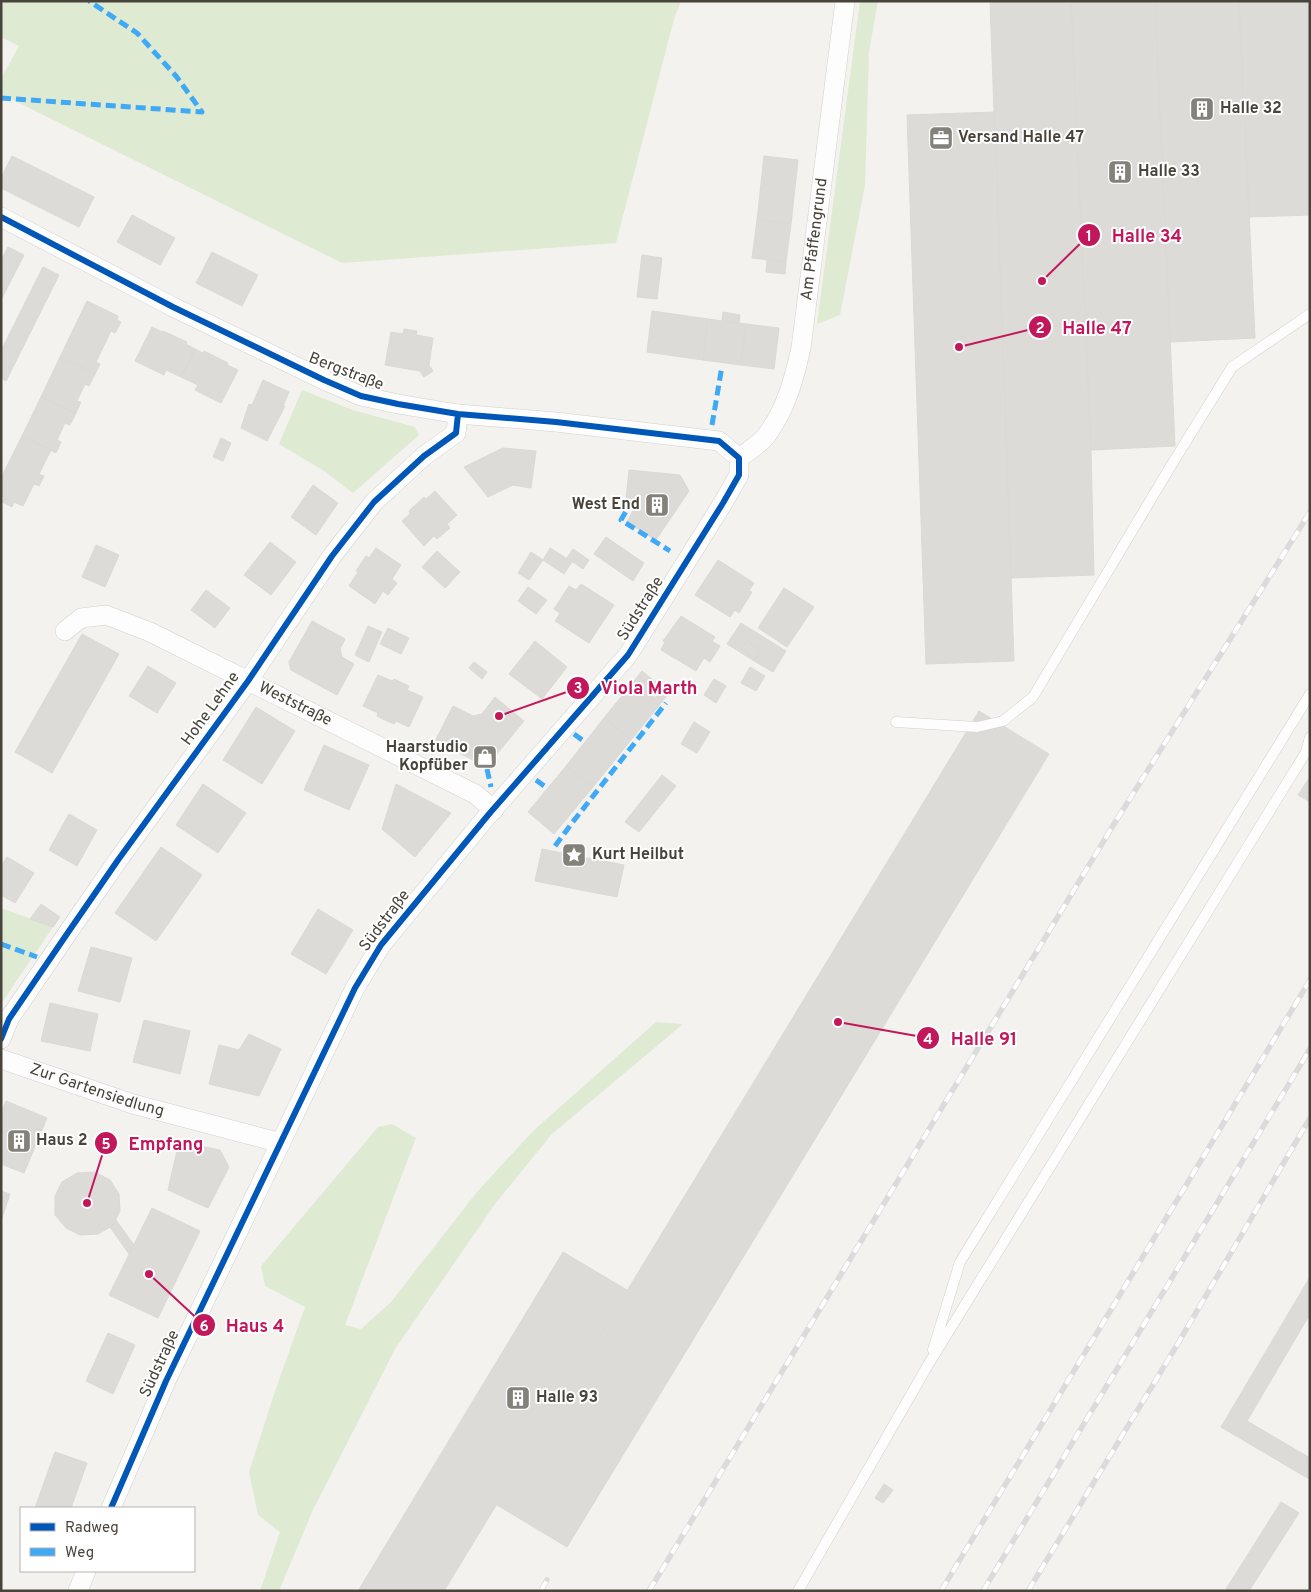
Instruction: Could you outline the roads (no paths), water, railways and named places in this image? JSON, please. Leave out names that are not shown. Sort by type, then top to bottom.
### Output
[{"type":"street","name":"Am Pfaffengrund","points":[[739,458],[766,437],[783,408],[795,374],[801,348],[804,309],[844,1]]},
{"type":"street","name":"Bergstraße","points":[[1,217],[173,307],[324,380],[362,396],[458,414],[556,422],[719,441],[739,458]]},
{"type":"street","name":"Hohe Lehne","points":[[1,1039],[9,1018],[118,860],[248,681],[324,568],[374,502],[424,456],[456,434],[458,414]]},
{"type":"street","name":"Südstraße","points":[[111,1507],[166,1381],[355,988],[381,945],[494,810],[628,655],[723,503],[739,474],[739,458]]},
{"type":"street","name":"Weststraße","points":[[65,631],[81,618],[106,615],[150,632],[475,794],[494,810]]},
{"type":"street","name":"Zur Gartensiedlung","points":[[1,1059],[133,1104],[281,1143]]},
{"type":"street","points":[[78,1591],[86,1572]]},
{"type":"lane","points":[[896,722],[977,727],[1004,721],[1034,697],[1168,469],[1232,368],[1310,314]]},
{"type":"lane","points":[[928,1365],[960,1262],[1310,694]]},
{"type":"lane","points":[[798,1591],[928,1365],[1306,752],[1310,737]]},
{"type":"railway","points":[[649,1591],[1114,824],[1310,512]]},
{"type":"railway","points":[[941,1591],[1310,980]]},
{"type":"railway","points":[[983,1591],[1310,1049]]},
{"type":"railway","points":[[1028,1591],[1177,1345],[1310,1118]]},
{"type":"railway","points":[[541,1591],[547,1580]]},
{"type":"place","name":"Halle 32","points":[[1202,109]]},
{"type":"place","name":"Versand Halle 47","points":[[941,138]]},
{"type":"place","name":"Halle 33","points":[[1120,172]]},
{"type":"place","name":"Halle 34","points":[[1042,281]]},
{"type":"place","name":"Halle 47","points":[[959,347]]},
{"type":"place","name":"West End","points":[[657,505]]},
{"type":"place","name":"Viola Marth","points":[[499,716]]},
{"type":"place","name":"Haarstudio Kopfüber","points":[[485,757]]},
{"type":"place","name":"Kurt Heilbut","points":[[574,855]]},
{"type":"place","name":"Halle 91","points":[[838,1022]]},
{"type":"place","name":"Haus 2","points":[[19,1141]]},
{"type":"place","name":"Empfang","points":[[87,1203]]},
{"type":"place","name":"Haus 4","points":[[149,1274]]},
{"type":"place","name":"Halle 93","points":[[518,1398]]}]
